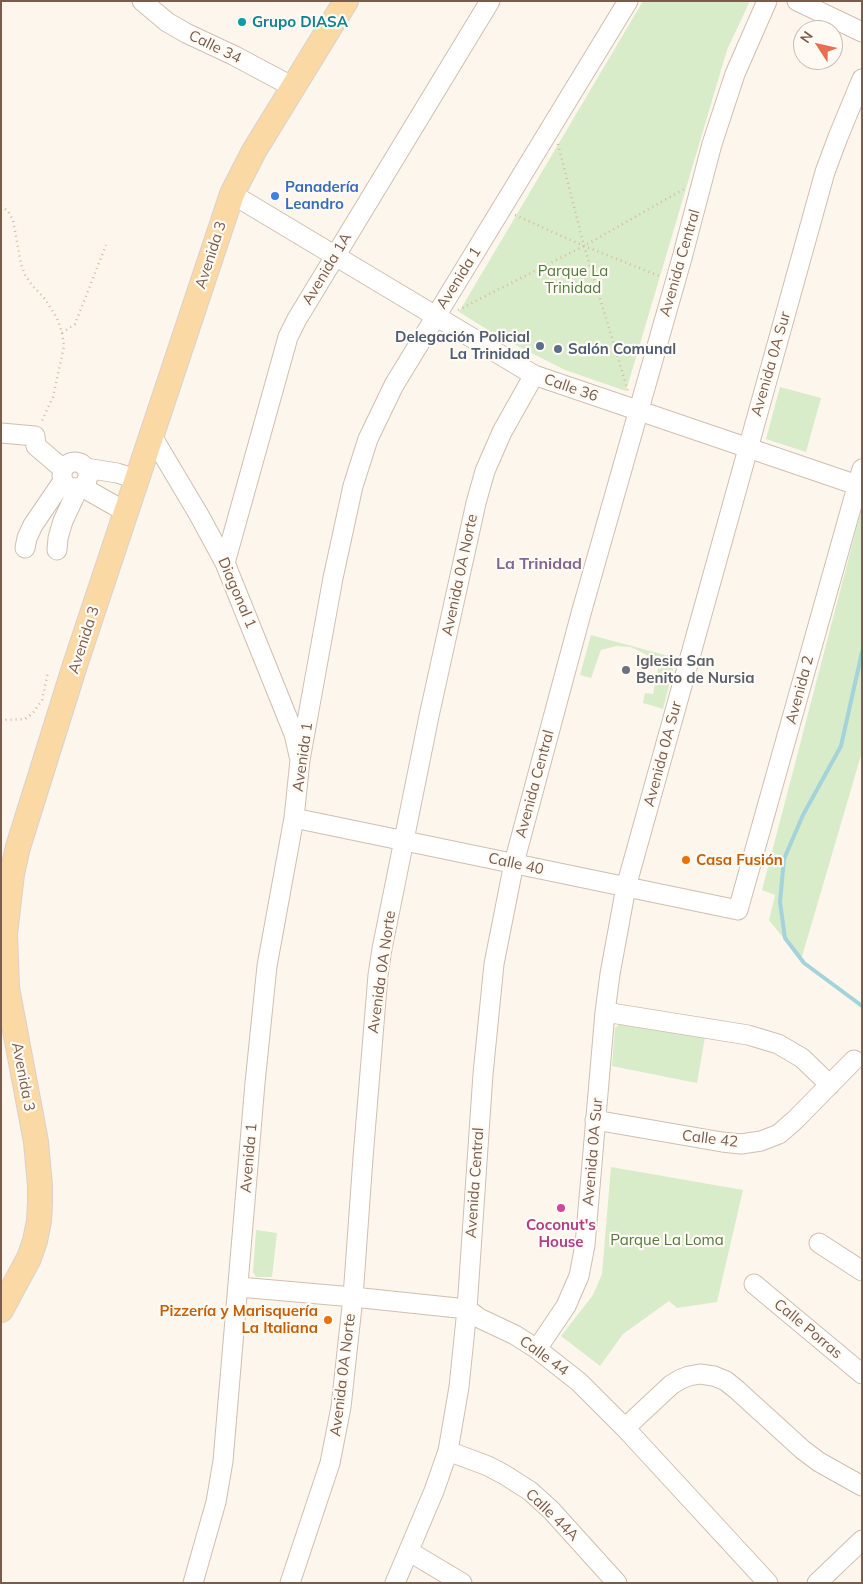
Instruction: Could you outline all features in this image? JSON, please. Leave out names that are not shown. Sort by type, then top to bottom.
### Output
[{"type":"main road","name":"Avenida 3","points":[[1,1310],[29,1258],[35,1241],[40,1203],[36,1142],[7,988],[5,934],[12,874],[18,847],[75,665],[232,194],[254,151],[346,1]]},
{"type":"street","name":"Calle 34","points":[[142,1],[186,34],[235,56],[293,87]]},
{"type":"street","name":"Avenida 1A","points":[[225,563],[288,336],[490,1]]},
{"type":"street","name":"Avenida 1","points":[[195,1582],[214,1507],[223,1461],[255,1082],[267,966],[294,818],[300,760],[333,578],[357,472],[374,426],[394,384],[444,315],[628,1]]},
{"type":"street","name":"Avenida Central","points":[[395,1583],[410,1552],[448,1451],[459,1387],[467,1309],[483,1074],[494,964],[514,863],[582,610],[633,403],[682,258],[712,144],[735,74],[767,1]]},
{"type":"street","points":[[796,1],[862,32]]},
{"type":"street","name":"Avenida 0A Sur","points":[[537,1349],[566,1306],[579,1276],[586,1245],[605,1012],[626,887],[825,172],[862,79]]},
{"type":"street","name":"Calle 36","points":[[232,194],[335,256],[444,315],[534,375],[633,403],[747,448],[859,483]]},
{"type":"street","name":"Avenida 0A Norte","points":[[290,1583],[330,1463],[337,1436],[353,1297],[378,975],[404,840],[444,648],[485,471],[502,432],[534,375]]},
{"type":"street","points":[[1,433],[35,436],[36,446],[71,481],[126,512]]},
{"type":"street","name":"Diagonal 1","points":[[152,436],[225,563],[294,734],[300,760]]},
{"type":"street","points":[[58,550],[58,538],[71,481],[67,465],[75,462],[86,468],[117,473],[137,479]]},
{"type":"street","points":[[25,548],[33,525],[71,481]]},
{"type":"street","name":"Avenida 2","points":[[738,910],[859,483]]},
{"type":"street","points":[[199,515],[212,522],[223,524],[238,515]]},
{"type":"street","points":[[276,689],[295,699],[300,698],[314,688]]},
{"type":"street","name":"Calle 40","points":[[294,818],[738,910]]},
{"type":"street","points":[[605,1012],[748,1035],[778,1044],[802,1058],[830,1085]]},
{"type":"street","name":"Calle 42","points":[[595,1120],[722,1142],[741,1144],[761,1141],[779,1134],[854,1060]]},
{"type":"street","points":[[819,1242],[862,1271]]},
{"type":"street","name":"Calle Porras","points":[[754,1284],[862,1374]]},
{"type":"street","name":"Calle 44","points":[[238,1287],[467,1309],[478,1318],[515,1335],[537,1349],[580,1382],[768,1583]]},
{"type":"street","points":[[625,1428],[672,1385],[689,1376],[700,1374],[714,1376],[726,1381],[819,1462],[862,1486]]},
{"type":"street","name":"Calle 44A","points":[[448,1451],[488,1466],[530,1491],[551,1510],[617,1583]]},
{"type":"street","points":[[827,1580],[862,1540]]},
{"type":"street","points":[[410,1552],[462,1583]]},
{"type":"path","points":[[557,137],[584,246],[633,403]]},
{"type":"path","points":[[444,315],[584,246],[689,186]]},
{"type":"path","points":[[1,206],[13,220],[21,264],[25,275],[53,312],[62,332],[64,346],[53,397],[35,436]]},
{"type":"path","points":[[511,213],[584,246],[664,278]]},
{"type":"path","points":[[62,332],[75,324],[106,245]]},
{"type":"path","points":[[1,722],[25,719],[33,713],[42,700],[48,672]]},
{"type":"green space","name":"Parque La Trinidad","points":[[643,1],[750,1],[727,50],[626,391],[565,370],[496,335],[459,312]]},
{"type":"green space","points":[[780,387],[821,398],[806,452],[766,439]]},
{"type":"green space","points":[[862,507],[862,752],[801,960],[769,920],[775,895],[762,890]]},
{"type":"green space","points":[[591,635],[676,658],[663,709],[643,703],[645,693],[653,694],[659,664],[631,647],[616,646],[601,650],[591,678],[580,675]]},
{"type":"green space","points":[[621,1023],[705,1037],[697,1083],[612,1066],[615,1028]]},
{"type":"green space","name":"Parque La Loma","points":[[611,1167],[743,1190],[717,1302],[677,1308],[669,1301],[623,1334],[600,1366],[561,1336],[593,1295],[602,1274]]},
{"type":"green space","points":[[256,1230],[277,1233],[272,1277],[256,1277],[253,1272]]},
{"type":"waterway","points":[[862,652],[841,746],[803,815],[784,859],[780,902],[785,938],[804,963],[862,1006]]},
{"type":"place","name":"Grupo DIASA","points":[[242,22]]},
{"type":"place","name":"Panadería Leandro","points":[[275,196]]},
{"type":"place","name":"Delegación Policial La Trinidad","points":[[540,346]]},
{"type":"place","name":"Salón Comunal","points":[[558,349]]},
{"type":"place","name":"Iglesia San Benito de Nursia","points":[[626,670]]},
{"type":"place","name":"Casa Fusión","points":[[686,860]]},
{"type":"place","name":"Coconut's House","points":[[561,1208]]},
{"type":"place","name":"Pizzería y Marisquería La Italiana","points":[[328,1320]]},
{"type":"district","name":"La Trinidad","points":[[539,564]]}]
